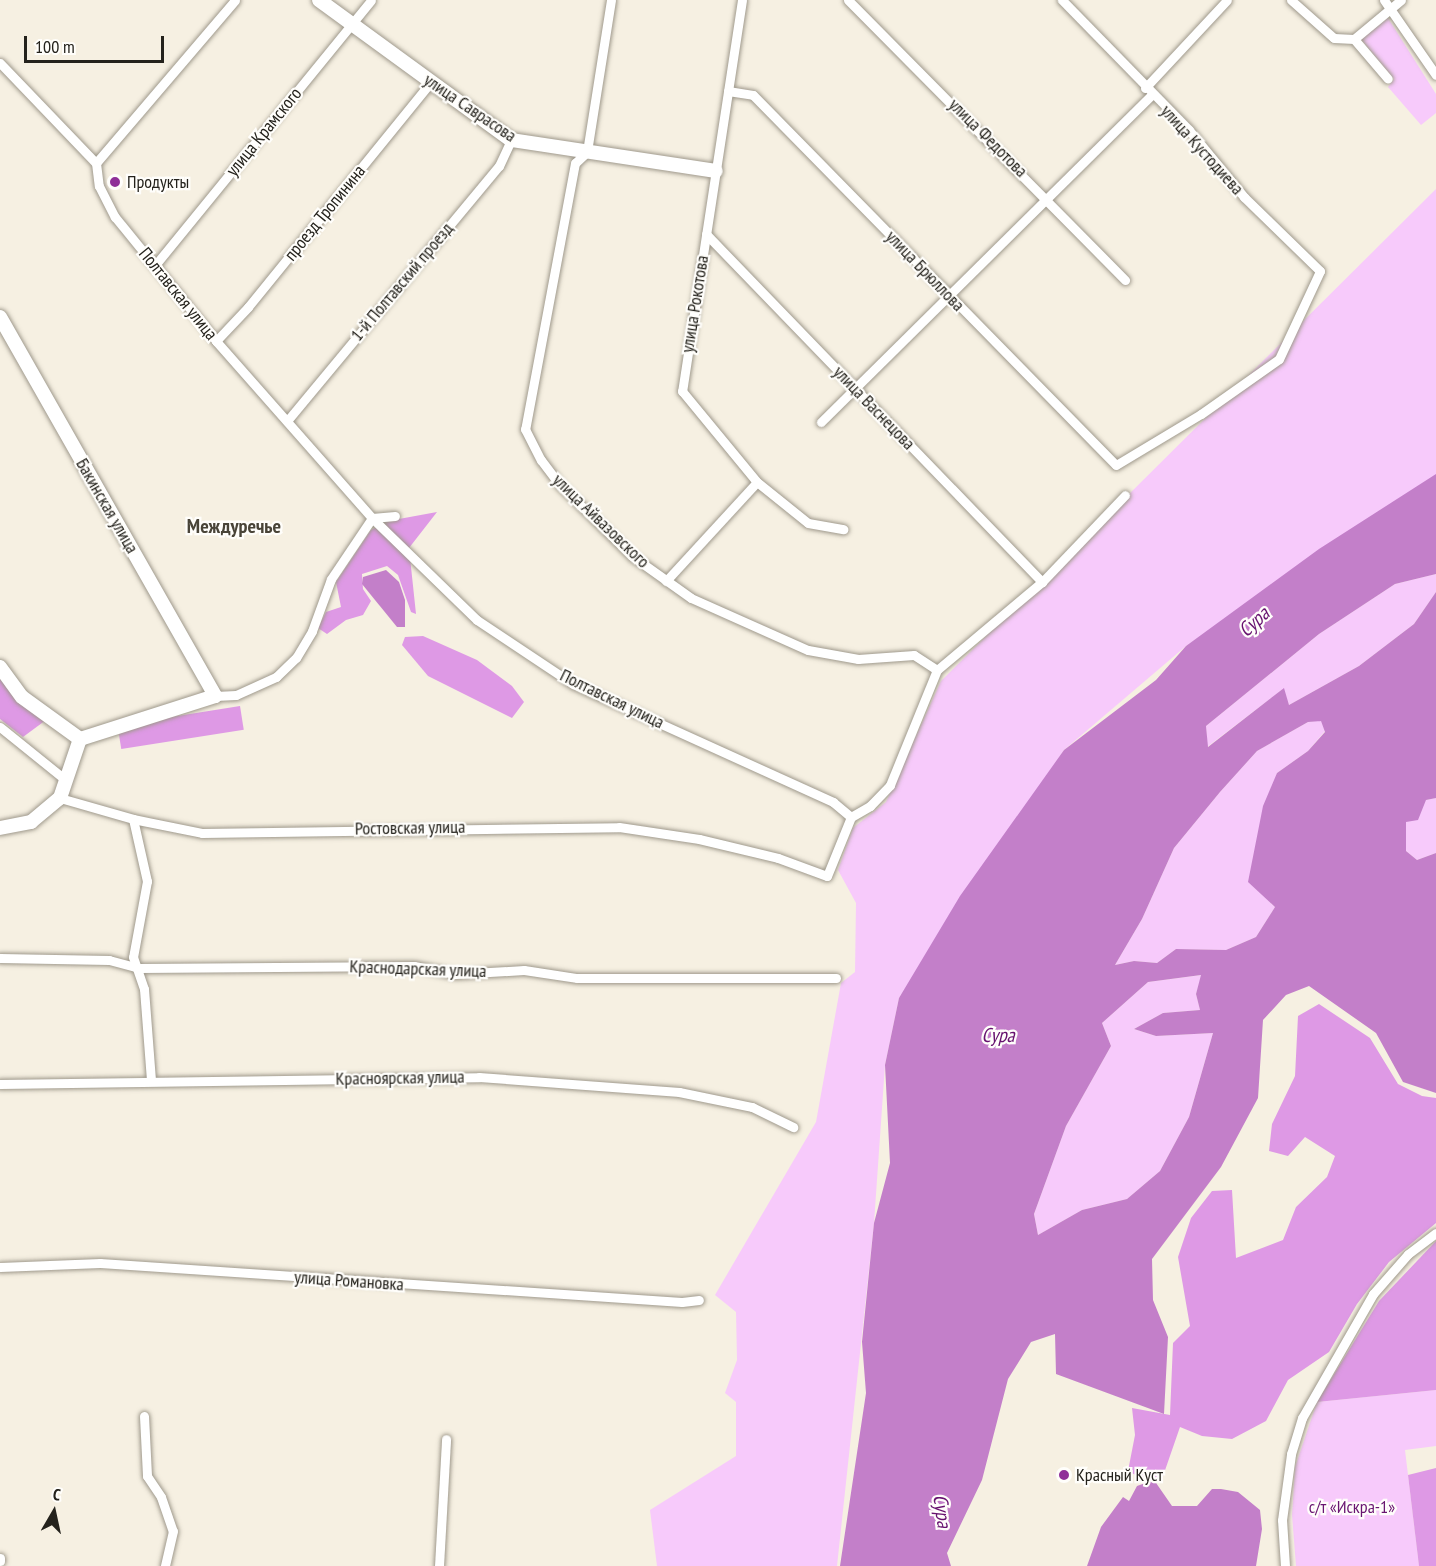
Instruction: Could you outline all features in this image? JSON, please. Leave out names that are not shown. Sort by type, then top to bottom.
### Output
[{"type":"street","points":[[0,63],[96,163],[235,0]]},
{"type":"street","name":"улица Саврасова","points":[[319,0],[351,26],[511,140],[716,171]]},
{"type":"street","name":"улица Крамского","points":[[156,264],[371,0]]},
{"type":"street","name":"улица Айвазовского","points":[[611,0],[587,153],[575,163],[525,429],[541,460],[560,485],[632,556],[691,598],[808,650],[858,659],[914,655],[937,670]]},
{"type":"street","name":"улица Рокотова","points":[[742,0],[681,392],[757,482],[808,523],[843,529]]},
{"type":"street","name":"улица Федотова","points":[[848,0],[1048,198],[1125,280]]},
{"type":"street","name":"улица Кустодиева","points":[[1062,0],[1148,92],[1189,130],[1244,197],[1320,271],[1279,359],[1201,414],[1116,465]]},
{"type":"street","points":[[820,422],[1048,198],[1148,92],[1227,0]]},
{"type":"street","points":[[1291,0],[1334,38],[1354,39],[1401,0]]},
{"type":"street","points":[[1384,0],[1436,75]]},
{"type":"street","points":[[1354,39],[1388,79]]},
{"type":"street","name":"проезд Тропинина","points":[[216,341],[248,307],[431,82]]},
{"type":"street","name":"улица Брюллова","points":[[728,91],[753,95],[1116,465]]},
{"type":"street","name":"1-й Полтавский проезд","points":[[287,421],[500,166],[511,140]]},
{"type":"street","name":"Полтавская улица","points":[[96,163],[99,186],[115,217],[156,264],[216,341],[372,518],[477,620],[573,684],[833,802],[851,817]]},
{"type":"street","name":"улица Васнецова","points":[[706,234],[1042,582]]},
{"type":"street","name":"Бакинская улица","points":[[0,317],[214,696]]},
{"type":"street","points":[[666,580],[757,482]]},
{"type":"street","points":[[851,817],[870,806],[890,785],[937,670],[1042,582],[1125,495]]},
{"type":"street","points":[[80,739],[214,696],[236,696],[276,677],[296,658],[312,631],[331,579],[372,518],[395,516]]},
{"type":"street","points":[[0,667],[22,697],[80,739]]},
{"type":"street","points":[[0,727],[67,782]]},
{"type":"street","points":[[0,828],[31,822],[60,798],[80,739]]},
{"type":"street","name":"Ростовская улица","points":[[60,798],[133,819],[202,833],[619,827],[699,838],[778,858],[827,876],[851,817]]},
{"type":"street","points":[[133,819],[147,881],[133,957],[144,989],[151,1080]]},
{"type":"street","name":"Краснодарская улица","points":[[0,958],[109,960],[138,968],[414,966],[455,974],[524,970],[577,978],[836,978]]},
{"type":"street","name":"Красноярская улица","points":[[0,1084],[480,1077],[600,1084],[679,1092],[752,1107],[793,1127]]},
{"type":"street","points":[[1285,1566],[1282,1520],[1291,1454],[1302,1418],[1373,1294],[1408,1254],[1436,1233]]},
{"type":"street","name":"улица Романовка","points":[[0,1267],[100,1263],[682,1302],[699,1300]]},
{"type":"street","points":[[144,1416],[147,1476],[161,1497],[173,1531],[165,1566]]},
{"type":"street","points":[[440,1566],[446,1439]]},
{"type":"green space","points":[[1388,18],[1436,94],[1436,113],[1421,125],[1388,87],[1394,79],[1361,39]]},
{"type":"green space","points":[[1436,189],[1436,477],[1186,646],[1064,750],[899,998],[885,1065],[874,1223],[837,1566],[657,1566],[650,1510],[736,1456],[736,1402],[725,1393],[737,1360],[736,1312],[715,1295],[816,1122],[841,983],[855,972],[856,903],[838,870],[853,828],[886,802],[941,681]]},
{"type":"green space","points":[[1436,574],[1436,592],[1414,624],[1359,666],[1289,705],[1283,689],[1207,747],[1206,726],[1319,634],[1395,584]]},
{"type":"green space","points":[[1321,720],[1325,731],[1308,751],[1277,773],[1249,882],[1275,907],[1256,937],[1226,950],[1176,949],[1157,963],[1134,961],[1115,965],[1142,919],[1174,848],[1220,792],[1257,751],[1308,722]]},
{"type":"green space","points":[[1436,798],[1436,853],[1417,860],[1406,851],[1406,822],[1426,800]]},
{"type":"green space","points":[[1202,975],[1196,994],[1200,1010],[1163,1013],[1134,1029],[1156,1036],[1213,1033],[1189,1117],[1160,1171],[1127,1199],[1082,1210],[1038,1235],[1034,1214],[1066,1126],[1111,1046],[1102,1023],[1148,982]]},
{"type":"green space","name":"с/т «Искра-1»","points":[[1436,1390],[1436,1446],[1405,1450],[1419,1566],[1296,1566],[1292,1515],[1295,1467],[1317,1402]]},
{"type":"shaded area","points":[[437,512],[409,548],[416,614],[411,612],[398,575],[387,566],[362,574],[363,589],[371,601],[363,615],[346,620],[327,634],[318,628],[326,612],[341,607],[336,582],[371,530],[388,521]]},
{"type":"shaded area","points":[[423,636],[477,660],[512,686],[524,702],[512,718],[428,676],[402,645],[405,637]]},
{"type":"shaded area","points":[[0,673],[46,720],[23,737],[0,719]]},
{"type":"shaded area","points":[[240,706],[244,730],[121,749],[118,725]]},
{"type":"shaded area","points":[[1319,1004],[1370,1038],[1398,1084],[1422,1096],[1436,1098],[1436,1223],[1389,1262],[1357,1304],[1329,1352],[1288,1380],[1266,1421],[1232,1439],[1202,1436],[1180,1427],[1162,1479],[1141,1478],[1128,1471],[1135,1435],[1132,1408],[1170,1415],[1173,1343],[1190,1326],[1178,1257],[1191,1218],[1212,1191],[1232,1190],[1236,1258],[1283,1240],[1296,1207],[1327,1177],[1335,1156],[1305,1137],[1288,1156],[1269,1151],[1272,1124],[1295,1076],[1298,1016]]},
{"type":"shaded area","points":[[1436,1241],[1436,1390],[1317,1402],[1379,1301]]},
{"type":"shaded area","points":[[1436,1468],[1436,1566],[1419,1566],[1408,1475]]},
{"type":"water","name":"Сура","points":[[1436,474],[1436,574],[1395,584],[1319,634],[1206,726],[1208,747],[1284,688],[1289,705],[1359,666],[1414,624],[1436,592],[1436,798],[1426,800],[1418,820],[1406,822],[1406,851],[1417,860],[1436,853],[1436,1093],[1403,1082],[1376,1033],[1309,986],[1286,995],[1263,1020],[1258,1098],[1221,1167],[1152,1259],[1153,1300],[1168,1337],[1164,1414],[1056,1374],[1055,1334],[1031,1342],[1008,1379],[982,1480],[947,1553],[951,1566],[840,1566],[866,1393],[862,1342],[874,1223],[890,1163],[885,1065],[899,998],[960,896],[1064,750],[1156,680],[1186,646],[1319,549]],"holes":[[[1321,721],[1325,732],[1308,751],[1277,773],[1263,806],[1248,882],[1275,907],[1256,937],[1226,950],[1176,949],[1157,963],[1134,961],[1115,965],[1142,919],[1174,848],[1220,792],[1257,751],[1308,722]],[[1201,975],[1196,994],[1200,1010],[1163,1013],[1134,1029],[1156,1036],[1213,1033],[1189,1117],[1160,1171],[1127,1199],[1082,1210],[1038,1235],[1034,1214],[1066,1126],[1111,1046],[1102,1023],[1148,982]]]},
{"type":"water","points":[[386,570],[399,582],[405,600],[405,627],[397,627],[362,584],[363,577]]},
{"type":"water","name":"Красный Куст","points":[[1154,1480],[1172,1506],[1197,1506],[1212,1489],[1221,1489],[1238,1492],[1260,1510],[1262,1529],[1256,1566],[1087,1566],[1101,1527],[1123,1497],[1129,1501],[1137,1486]]},
{"type":"place","name":"Продукты","points":[[115,182]]},
{"type":"place","name":"Красный Куст","points":[[1064,1475]]},
{"type":"district","name":"Междуречье","points":[[234,526]]}]
